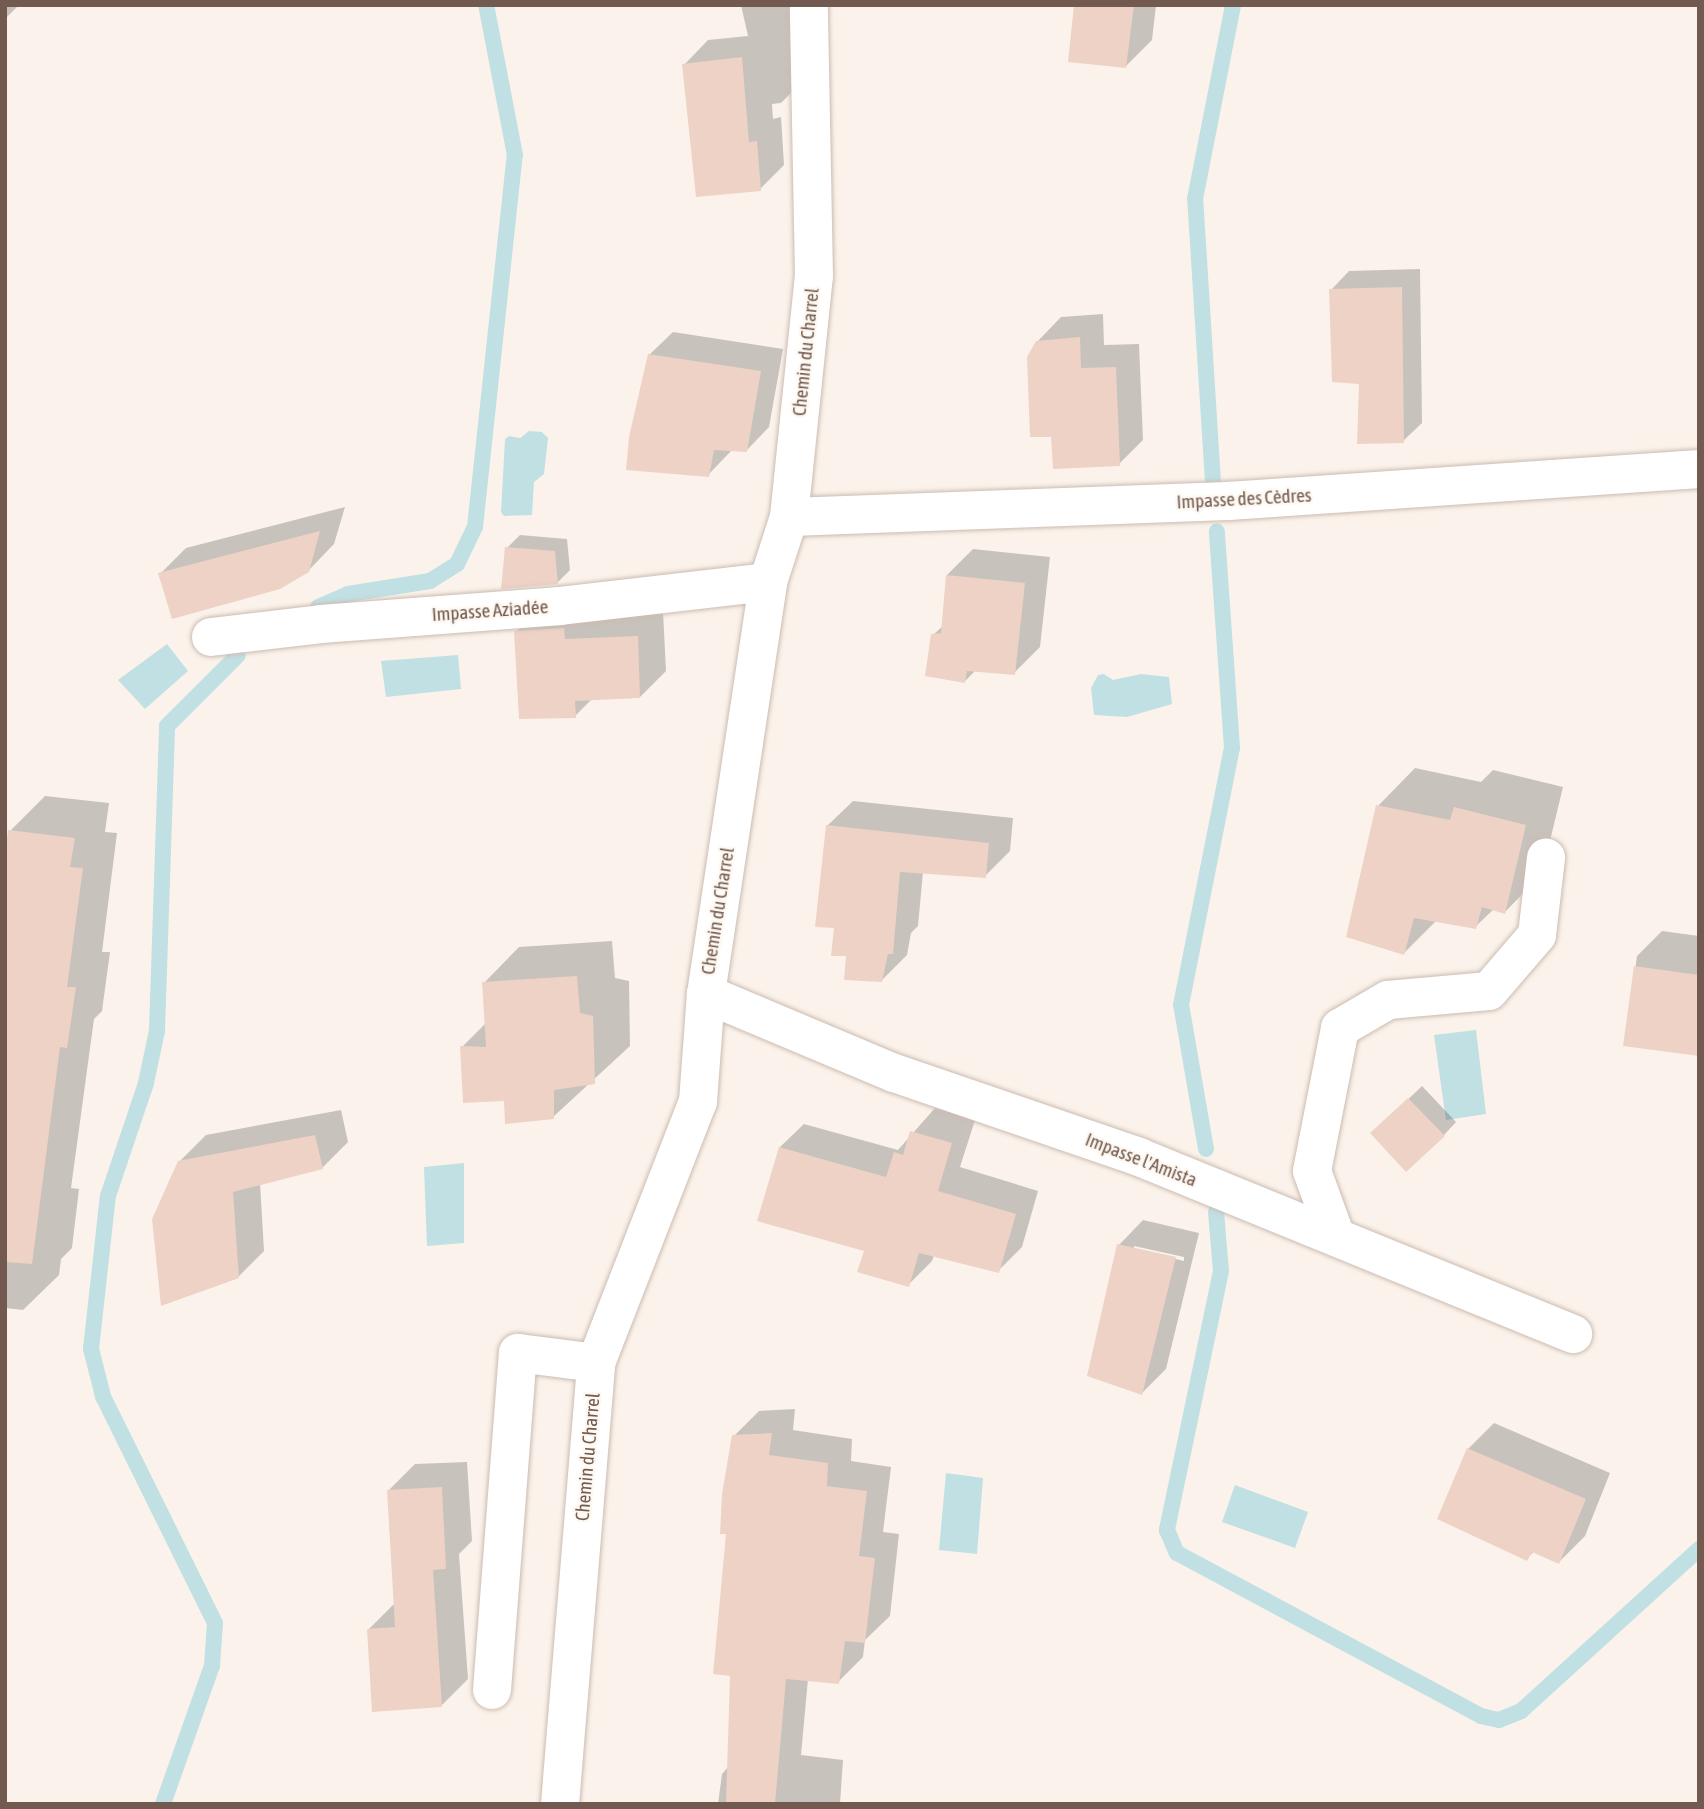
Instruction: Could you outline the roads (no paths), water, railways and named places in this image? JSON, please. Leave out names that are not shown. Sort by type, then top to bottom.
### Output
[{"type":"street","name":"Chemin du Charrel","points":[[560,1804],[596,1363],[698,1102],[706,994],[768,582],[789,517],[814,276],[809,5]]},
{"type":"street","name":"Impasse des Cèdres","points":[[789,517],[1229,501],[1699,469]]},
{"type":"street","name":"Impasse Aziadée","points":[[211,636],[321,624],[560,606],[768,582]]},
{"type":"street","points":[[1336,1237],[1312,1171],[1340,1028],[1388,1000],[1489,991],[1537,935],[1546,858]]},
{"type":"street","name":"Impasse l'Amista","points":[[706,994],[894,1073],[1139,1157],[1573,1334]]},
{"type":"street","points":[[492,1690],[518,1353],[596,1363]]},
{"type":"water","points":[[529,431],[542,432],[548,438],[544,474],[534,482],[532,515],[504,516],[501,512],[505,439],[509,436],[520,438]]},
{"type":"water","points":[[167,644],[188,671],[145,709],[118,680]]},
{"type":"water","points":[[458,655],[461,689],[386,697],[381,661]]},
{"type":"water","points":[[1104,674],[1113,680],[1141,674],[1169,677],[1172,704],[1127,717],[1094,715],[1091,688],[1098,675]]},
{"type":"water","points":[[1476,1030],[1486,1114],[1446,1120],[1434,1035]]},
{"type":"water","points":[[464,1163],[464,1243],[427,1246],[424,1167]]},
{"type":"water","points":[[946,1473],[983,1478],[977,1554],[939,1550]]},
{"type":"water","points":[[1235,1485],[1308,1512],[1295,1548],[1222,1522]]},
{"type":"waterway","points":[[318,607],[348,594],[430,581],[457,564],[475,527],[515,155],[486,5]]},
{"type":"waterway","points":[[1213,482],[1195,199],[1233,5]]},
{"type":"waterway","points":[[1206,1149],[1181,1005],[1232,748],[1217,532]]},
{"type":"waterway","points":[[163,1804],[212,1666],[215,1623],[103,1396],[91,1349],[108,1196],[146,1083],[157,1031],[167,726],[238,655]]},
{"type":"waterway","points":[[1216,1212],[1221,1271],[1167,1530],[1177,1553],[1481,1716],[1499,1720],[1521,1711],[1699,1549]]}]
